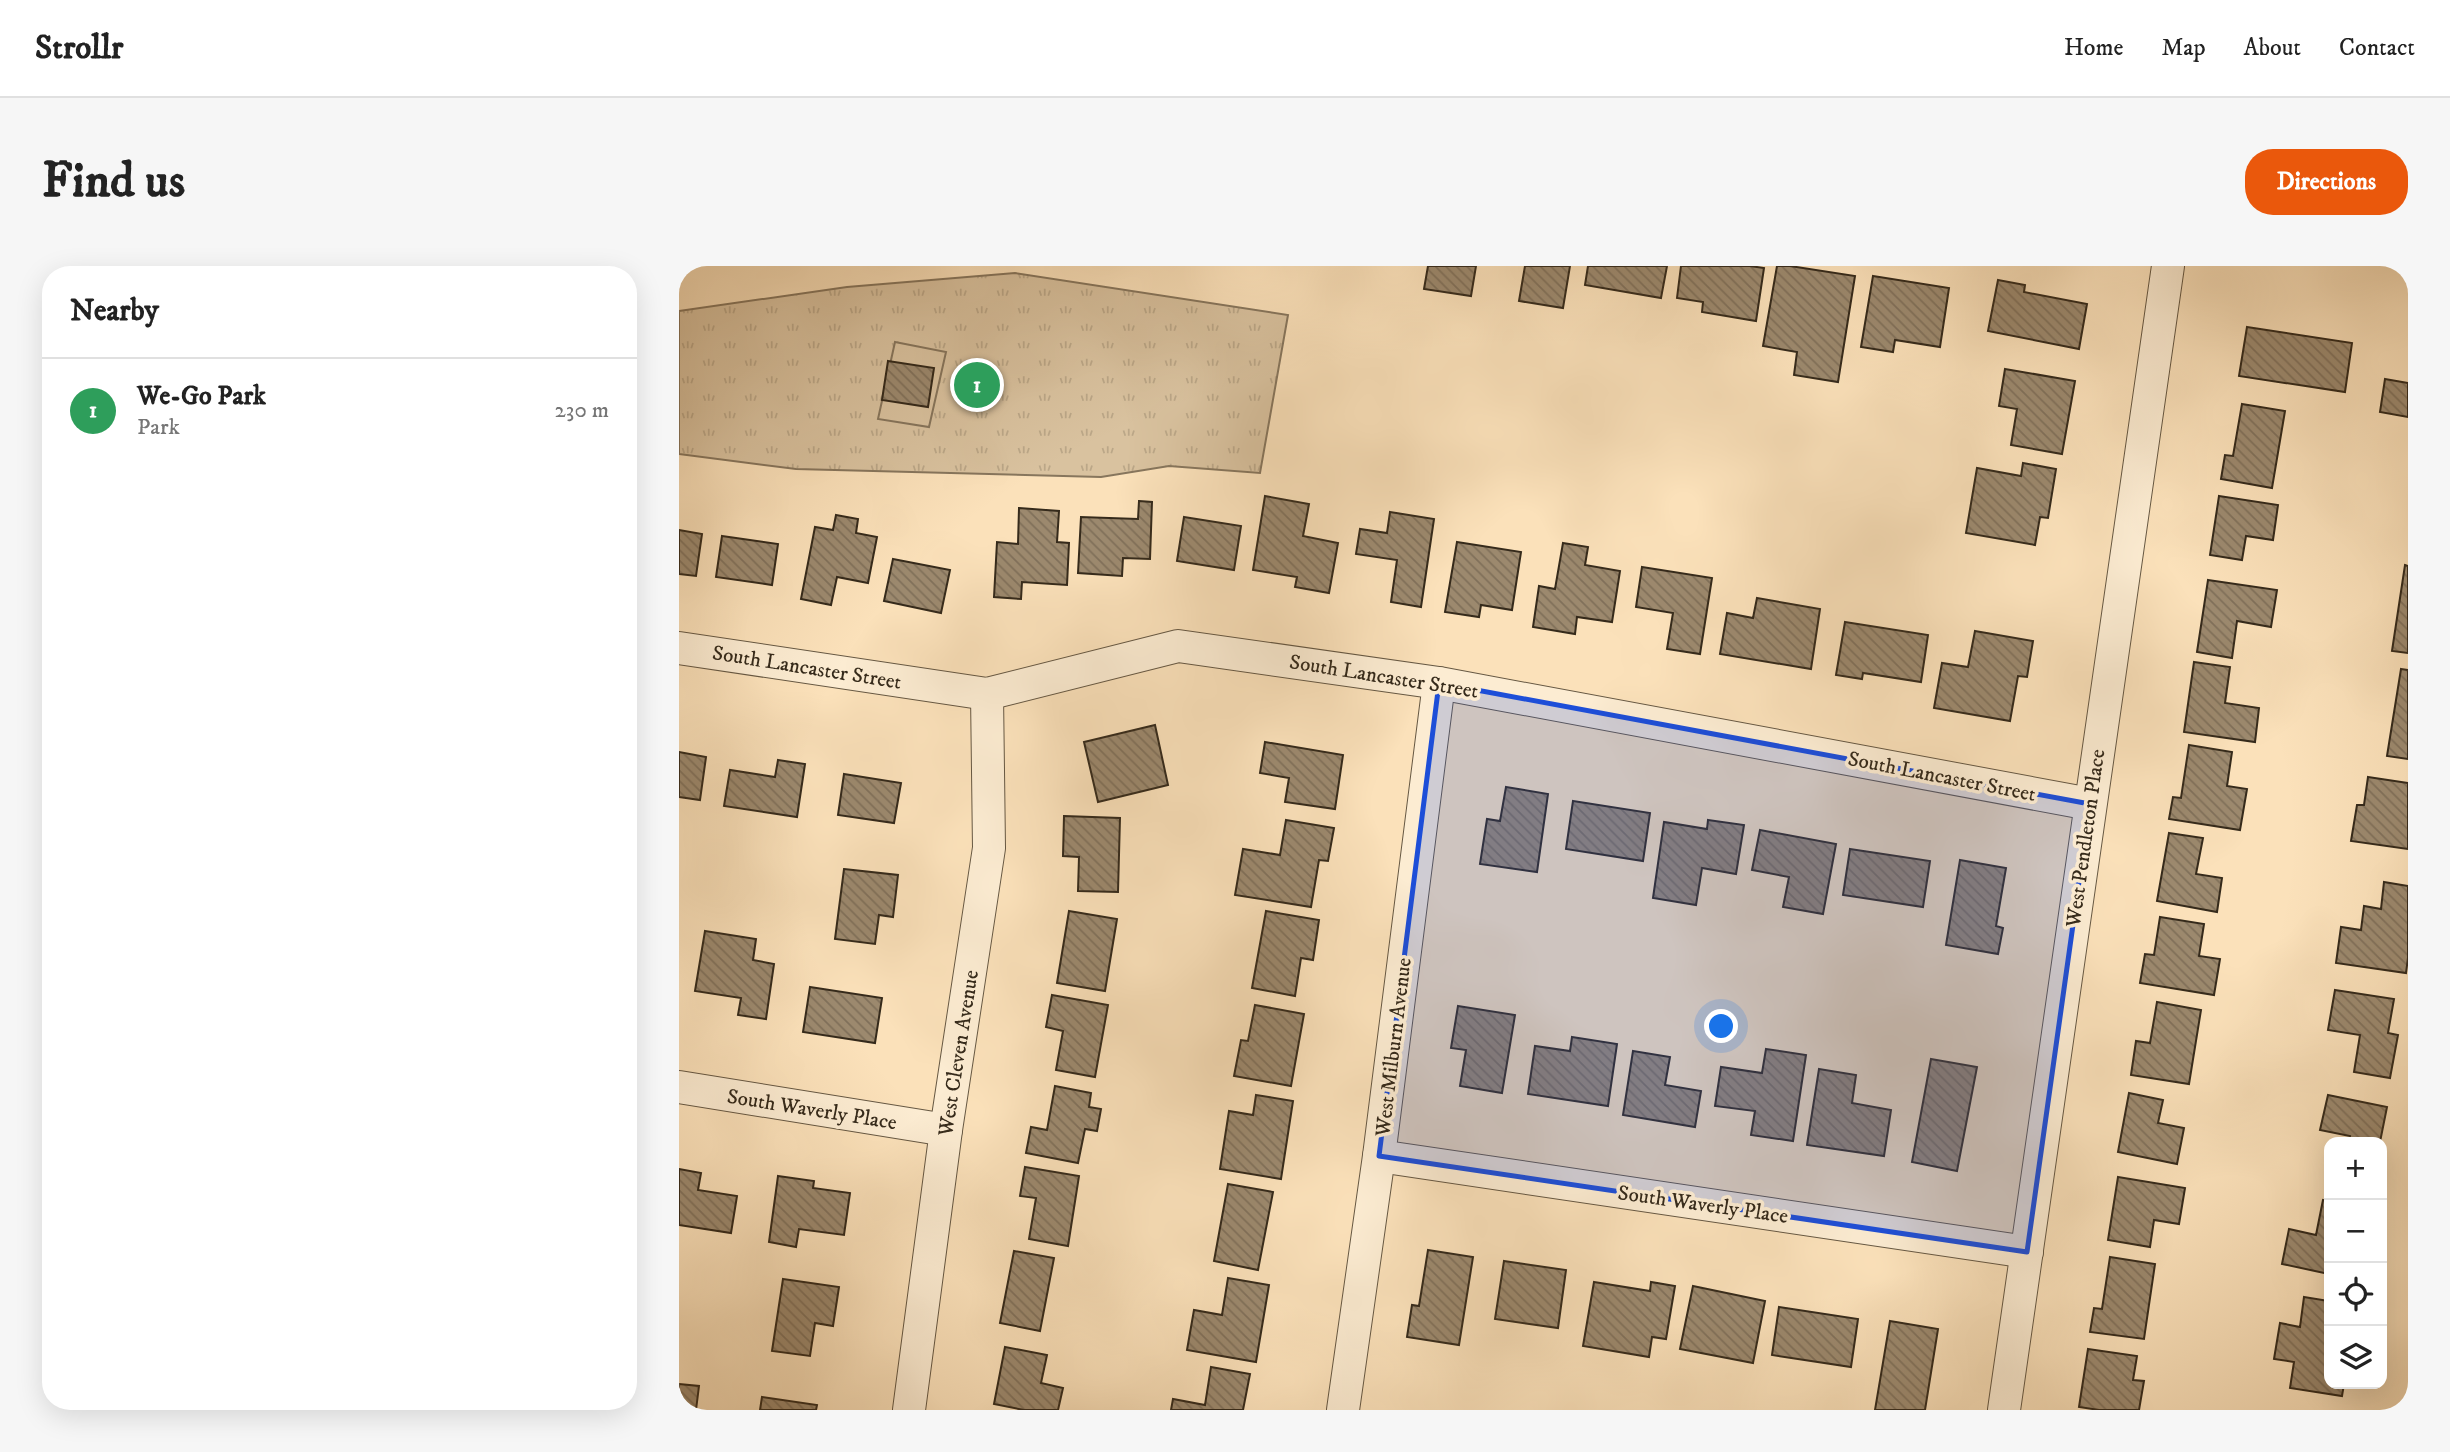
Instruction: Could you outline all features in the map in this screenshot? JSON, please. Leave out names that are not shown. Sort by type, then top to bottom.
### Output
[{"type":"street","name":"West Pendleton Place","points":[[2004,1410],[2168,266]]},
{"type":"street","name":"South Lancaster Street","points":[[679,648],[988,694],[1178,646],[1439,683],[2090,804]]},
{"type":"street","name":"West Milburn Avenue","points":[[1343,1410],[1379,1156],[1439,683]]},
{"type":"street","name":"West Cleven Avenue","points":[[909,1410],[946,1130],[989,848],[988,694]]},
{"type":"street","name":"South Waverly Place","points":[[679,1087],[946,1130]]},
{"type":"street","name":"South Waverly Place","points":[[1379,1156],[2027,1252]]},
{"type":"highlighted area","points":[[1439,683],[2090,804],[2027,1252],[1379,1156]]},
{"type":"green space","points":[[1015,273],[1288,315],[1260,473],[1169,466],[1101,477],[796,469],[679,454],[679,311],[847,287]]},
{"type":"green space","points":[[895,342],[946,352],[929,427],[878,419]]},
{"type":"building","points":[[1428,266],[1476,266],[1471,296],[1424,289]]},
{"type":"building","points":[[1525,266],[1570,266],[1563,308],[1519,301]]},
{"type":"building","points":[[1588,266],[1667,266],[1661,298],[1585,285]]},
{"type":"building","points":[[1681,266],[1764,268],[1756,321],[1702,312],[1703,302],[1677,298]]},
{"type":"building","points":[[1777,266],[1855,276],[1838,382],[1794,375],[1797,352],[1763,346]]},
{"type":"building","points":[[1873,276],[1949,288],[1940,347],[1895,340],[1893,352],[1861,347]]},
{"type":"building","points":[[1998,280],[2025,285],[2024,292],[2087,304],[2079,349],[1988,331]]},
{"type":"building","points":[[2247,327],[2352,343],[2345,392],[2239,376]]},
{"type":"building","points":[[888,361],[934,368],[928,407],[882,400]]},
{"type":"building","points":[[2005,369],[2075,381],[2062,454],[2011,445],[2017,409],[1999,406]]},
{"type":"building","points":[[2385,379],[2408,383],[2408,417],[2380,412]]},
{"type":"building","points":[[2242,404],[2285,411],[2272,488],[2221,479],[2225,455],[2233,456]]},
{"type":"building","points":[[2023,463],[2056,469],[2048,518],[2040,517],[2035,545],[1966,533],[1977,468],[2021,476]]},
{"type":"building","points":[[1265,496],[1309,504],[1303,536],[1338,543],[1329,593],[1295,587],[1297,577],[1253,570]]},
{"type":"building","points":[[2219,496],[2278,505],[2273,540],[2246,536],[2242,560],[2210,555]]},
{"type":"building","points":[[1139,501],[1152,502],[1150,559],[1123,558],[1122,576],[1078,573],[1081,517],[1138,519]]},
{"type":"building","points":[[1019,508],[1059,511],[1057,542],[1069,543],[1067,585],[1022,582],[1021,599],[994,597],[997,542],[1018,544]]},
{"type":"building","points":[[1390,512],[1434,519],[1421,607],[1391,602],[1397,560],[1356,554],[1360,529],[1387,533]]},
{"type":"building","points":[[836,515],[858,519],[856,533],[877,537],[868,583],[837,577],[831,605],[801,599],[815,527],[833,530]]},
{"type":"building","points":[[1184,517],[1241,526],[1234,570],[1177,561]]},
{"type":"building","points":[[679,530],[702,534],[696,576],[679,574]]},
{"type":"building","points":[[722,536],[778,544],[772,585],[716,577]]},
{"type":"building","points":[[1457,542],[1521,552],[1512,610],[1481,605],[1479,617],[1445,612]]},
{"type":"building","points":[[1563,543],[1588,547],[1585,565],[1620,571],[1612,622],[1577,617],[1575,634],[1533,627],[1539,586],[1555,589]]},
{"type":"building","points":[[893,559],[950,570],[941,613],[884,601]]},
{"type":"building","points":[[2405,565],[2408,566],[2408,653],[2392,651]]},
{"type":"building","points":[[1642,567],[1712,578],[1700,654],[1667,649],[1673,613],[1636,607]]},
{"type":"building","points":[[2208,580],[2277,590],[2271,627],[2237,621],[2232,658],[2197,652]]},
{"type":"building","points":[[1757,598],[1820,609],[1811,669],[1720,654],[1727,613],[1753,618]]},
{"type":"building","points":[[1845,622],[1928,635],[1921,682],[1863,673],[1862,679],[1836,675]]},
{"type":"building","points":[[1975,631],[2033,641],[2027,677],[2018,676],[2010,721],[1934,708],[1942,663],[1968,667]]},
{"type":"building","points":[[2194,662],[2230,667],[2225,703],[2259,708],[2255,742],[2184,732]]},
{"type":"building","points":[[2401,669],[2408,670],[2408,759],[2387,756]]},
{"type":"building","points":[[1155,725],[1168,785],[1098,802],[1084,742]]},
{"type":"building","points":[[1265,742],[1343,755],[1335,809],[1285,802],[1289,778],[1260,773]]},
{"type":"building","points":[[2189,745],[2232,752],[2227,786],[2247,789],[2240,830],[2169,819],[2173,797],[2181,798]]},
{"type":"building","points":[[679,752],[706,757],[700,800],[679,797]]},
{"type":"building","points":[[778,760],[805,764],[797,817],[724,806],[730,770],[775,777]]},
{"type":"building","points":[[844,774],[901,783],[894,823],[838,815]]},
{"type":"building","points":[[2368,777],[2408,783],[2408,849],[2351,841],[2357,805],[2364,805]]},
{"type":"building","points":[[1506,787],[1548,794],[1537,872],[1480,864],[1487,819],[1500,821]]},
{"type":"building","points":[[1573,801],[1650,813],[1643,861],[1566,849]]},
{"type":"building","points":[[1064,816],[1120,818],[1118,892],[1078,891],[1079,857],[1063,856]]},
{"type":"building","points":[[1286,820],[1334,828],[1328,861],[1319,860],[1311,907],[1235,895],[1243,849],[1280,855]]},
{"type":"building","points":[[1708,820],[1744,825],[1736,874],[1702,868],[1696,905],[1653,898],[1664,822],[1707,829]]},
{"type":"building","points":[[1760,830],[1836,844],[1823,914],[1783,907],[1789,877],[1752,870]]},
{"type":"building","points":[[2169,833],[2203,838],[2196,874],[2222,878],[2217,912],[2157,901]]},
{"type":"building","points":[[1850,849],[1930,861],[1923,907],[1843,895]]},
{"type":"building","points":[[1960,860],[2006,868],[1996,926],[2003,928],[1998,954],[1946,945]]},
{"type":"building","points":[[844,869],[898,875],[893,917],[879,915],[875,944],[835,939]]},
{"type":"building","points":[[2384,882],[2408,886],[2406,973],[2336,963],[2341,927],[2361,930],[2364,906],[2381,909]]},
{"type":"building","points":[[1069,911],[1117,919],[1105,991],[1057,983]]},
{"type":"building","points":[[1266,911],[1319,920],[1313,960],[1301,958],[1295,996],[1252,988]]},
{"type":"building","points":[[2160,917],[2204,924],[2199,956],[2220,959],[2214,995],[2140,983],[2145,954],[2154,955]]},
{"type":"building","points":[[705,931],[756,939],[753,960],[774,964],[766,1019],[738,1015],[741,998],[695,991]]},
{"type":"building","points":[[810,987],[882,998],[875,1043],[803,1032]]},
{"type":"building","points":[[2335,990],[2394,999],[2388,1033],[2398,1035],[2390,1078],[2354,1072],[2360,1035],[2328,1030]]},
{"type":"building","points":[[1052,995],[1108,1005],[1095,1077],[1056,1070],[1063,1031],[1046,1027]]},
{"type":"building","points":[[2157,1002],[2201,1010],[2189,1084],[2131,1075],[2136,1041],[2150,1043]]},
{"type":"building","points":[[1255,1005],[1304,1014],[1291,1086],[1234,1076],[1241,1040],[1248,1041]]},
{"type":"building","points":[[1458,1006],[1515,1015],[1502,1093],[1460,1086],[1466,1050],[1451,1048]]},
{"type":"building","points":[[1572,1037],[1617,1044],[1608,1106],[1528,1094],[1535,1046],[1570,1051]]},
{"type":"building","points":[[1766,1049],[1806,1055],[1793,1141],[1751,1135],[1755,1111],[1715,1106],[1721,1067],[1762,1073]]},
{"type":"building","points":[[1633,1051],[1670,1057],[1665,1085],[1701,1091],[1695,1127],[1623,1115]]},
{"type":"building","points":[[1931,1059],[1977,1067],[1957,1171],[1912,1162]]},
{"type":"building","points":[[1819,1069],[1856,1075],[1852,1103],[1891,1110],[1884,1156],[1807,1145]]},
{"type":"building","points":[[1055,1086],[1091,1093],[1089,1107],[1101,1109],[1097,1131],[1085,1129],[1078,1163],[1026,1153],[1031,1127],[1047,1130]]},
{"type":"building","points":[[2129,1093],[2163,1100],[2158,1123],[2184,1128],[2177,1164],[2118,1152]]},
{"type":"building","points":[[1256,1095],[1293,1101],[1281,1179],[1220,1169],[1229,1111],[1253,1115]]},
{"type":"building","points":[[2328,1095],[2387,1107],[2381,1137],[2350,1137],[2320,1130]]},
{"type":"building","points":[[1025,1167],[1079,1176],[1068,1246],[1029,1239],[1036,1198],[1020,1196]]},
{"type":"building","points":[[679,1169],[701,1173],[698,1190],[737,1196],[731,1233],[679,1225]]},
{"type":"building","points":[[778,1176],[814,1181],[813,1188],[850,1193],[844,1235],[799,1229],[796,1247],[769,1242]]},
{"type":"building","points":[[2118,1177],[2185,1188],[2179,1224],[2154,1220],[2150,1247],[2108,1240]]},
{"type":"building","points":[[1228,1184],[1273,1192],[1258,1270],[1214,1261]]},
{"type":"building","points":[[2324,1200],[2324,1273],[2282,1264],[2289,1229],[2316,1235]]},
{"type":"building","points":[[1428,1250],[1473,1257],[1459,1345],[1407,1337],[1412,1305],[1419,1306]]},
{"type":"building","points":[[1014,1251],[1054,1258],[1040,1331],[1000,1323]]},
{"type":"building","points":[[2110,1257],[2155,1264],[2144,1339],[2090,1332],[2094,1308],[2102,1309]]},
{"type":"building","points":[[1504,1261],[1566,1270],[1558,1328],[1495,1319]]},
{"type":"building","points":[[1228,1278],[1269,1285],[1256,1362],[1187,1350],[1194,1310],[1222,1315]]},
{"type":"building","points":[[783,1279],[839,1287],[833,1326],[815,1323],[810,1356],[772,1351]]},
{"type":"building","points":[[1594,1282],[1650,1291],[1651,1282],[1675,1286],[1666,1339],[1652,1337],[1649,1357],[1583,1346]]},
{"type":"building","points":[[1693,1286],[1765,1301],[1753,1363],[1680,1349]]},
{"type":"building","points":[[2304,1297],[2324,1300],[2324,1389],[2343,1389],[2342,1396],[2290,1388],[2294,1362],[2274,1359],[2280,1323],[2300,1327]]},
{"type":"building","points":[[1779,1307],[1858,1319],[1851,1367],[1772,1355]]},
{"type":"building","points":[[1890,1321],[1938,1329],[1925,1410],[1875,1410]]},
{"type":"building","points":[[1005,1347],[1047,1355],[1041,1383],[1063,1388],[1058,1410],[1024,1410],[994,1404]]},
{"type":"building","points":[[2088,1349],[2137,1356],[2133,1380],[2144,1381],[2139,1410],[2079,1407]]},
{"type":"building","points":[[1211,1367],[1250,1374],[1243,1410],[1171,1410],[1173,1399],[1205,1405]]},
{"type":"building","points":[[679,1384],[699,1386],[696,1410],[679,1410]]},
{"type":"building","points":[[762,1397],[817,1405],[816,1410],[760,1410]]},
{"type":"place","name":"We-Go Park","points":[[977,385]]}]
